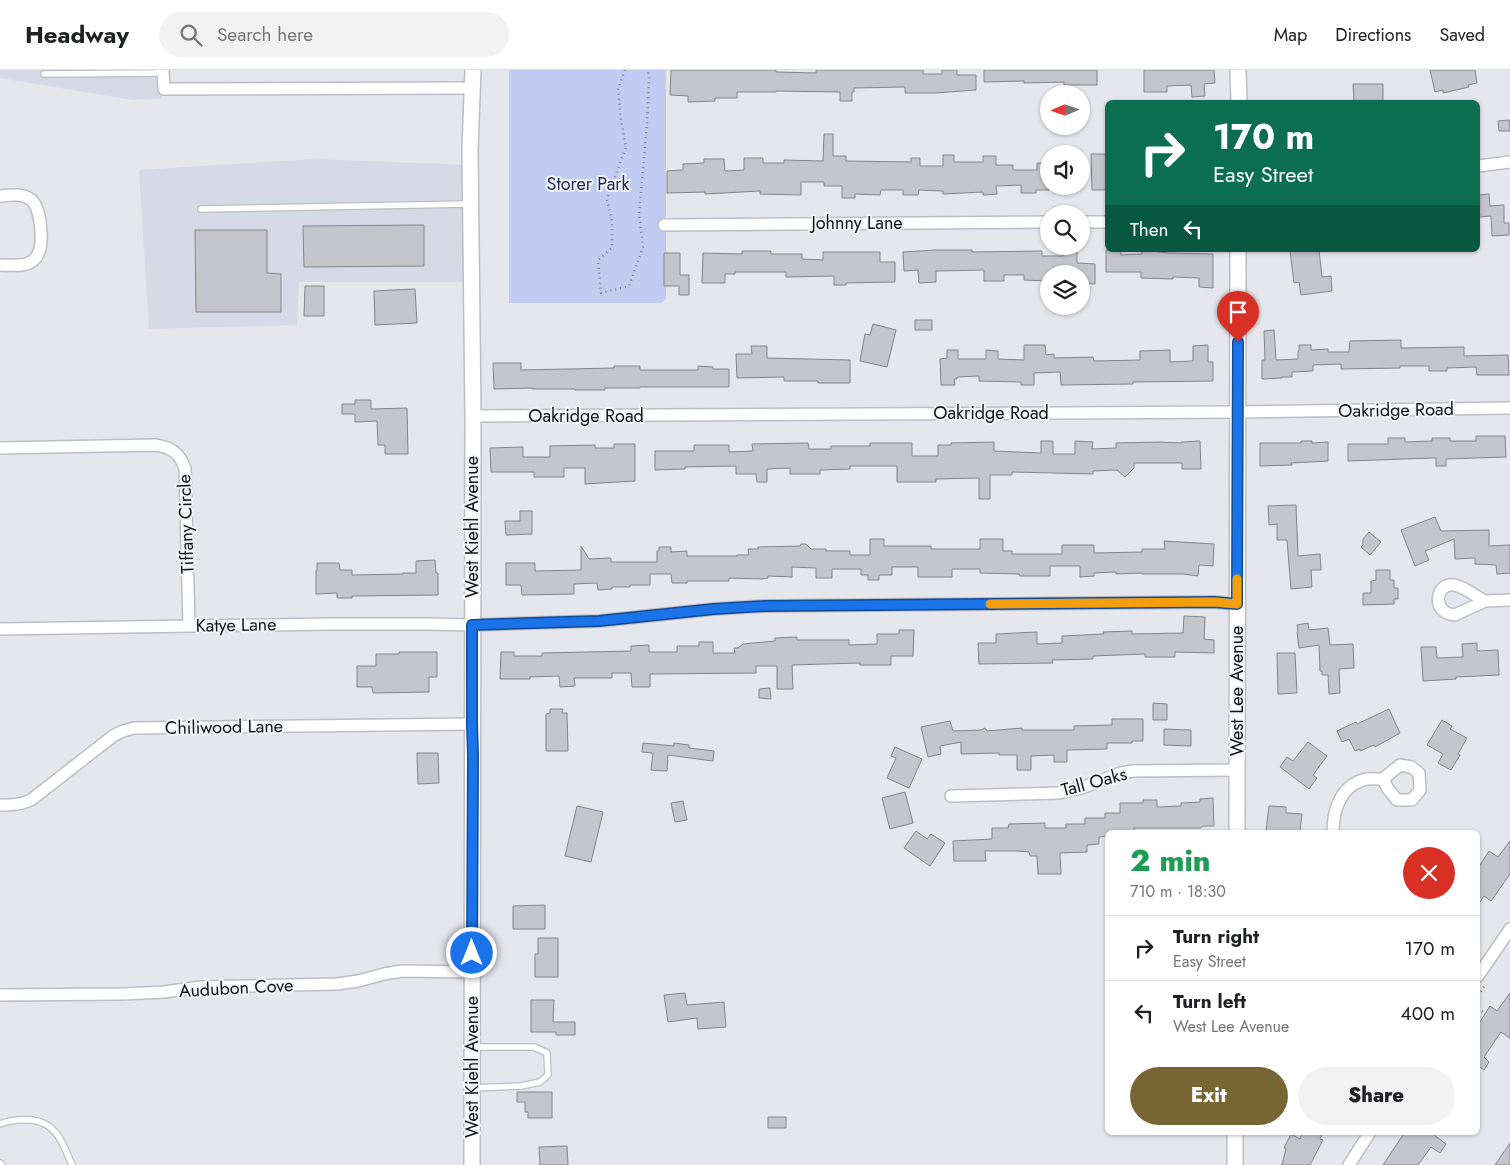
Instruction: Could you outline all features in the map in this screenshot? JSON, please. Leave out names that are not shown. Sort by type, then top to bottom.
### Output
[{"type":"street","name":"West Kiehl Avenue","points":[[472,1165],[473,416],[471,204],[473,70]]},
{"type":"street","points":[[1238,70],[1239,100]]},
{"type":"street","points":[[163,72],[164,89],[472,88]]},
{"type":"street","points":[[1480,166],[1510,162]]},
{"type":"street","points":[[0,196],[23,195],[31,199],[36,205],[39,213],[40,250],[38,256],[28,264],[0,265]]},
{"type":"street","name":"Johnny Lane","points":[[664,225],[1040,222]]},
{"type":"street","points":[[1090,222],[1105,222]]},
{"type":"street","name":"West Lee Avenue","points":[[1237,830],[1238,252]]},
{"type":"street","name":"Oakridge Road","points":[[473,416],[1237,412],[1510,408]]},
{"type":"street","name":"Tiffany Circle","points":[[0,448],[155,445],[165,446],[175,451],[182,459],[186,469],[189,626]]},
{"type":"street","points":[[1485,601],[1510,600]]},
{"type":"street","name":"Katye Lane","points":[[0,629],[472,625],[599,621],[714,609],[765,606],[1204,602],[1237,604]]},
{"type":"street","name":"Chiliwood Lane","points":[[0,805],[13,806],[24,804],[31,800],[113,736],[134,728],[472,724]]},
{"type":"street","name":"Tall Oaks","points":[[951,796],[1059,793],[1081,788],[1121,773],[1133,771],[1236,770]]},
{"type":"street","points":[[1333,830],[1336,807],[1346,790],[1355,783],[1365,779],[1383,779]]},
{"type":"street","points":[[1480,973],[1510,929]]},
{"type":"street","name":"Audubon Cove","points":[[0,995],[122,994],[164,992],[201,986],[337,984],[402,971],[472,972]]},
{"type":"street","points":[[1235,1135],[1235,1165]]},
{"type":"street","points":[[1349,1165],[1368,1135]]},
{"type":"lane","points":[[44,74],[163,72]]},
{"type":"lane","points":[[201,209],[471,204]]},
{"type":"lane","points":[[472,1047],[534,1047],[548,1053],[548,1075],[540,1082],[521,1086],[472,1088]]},
{"type":"lane","points":[[0,1124],[22,1119],[42,1121],[52,1127],[72,1165]]},
{"type":"path","points":[[625,70],[618,89],[626,147],[607,198],[612,222],[612,248],[598,260],[602,294],[629,286],[643,246],[639,214],[648,124],[648,70]]},
{"type":"shaded area","points":[[0,70],[160,70],[161,98],[133,100],[0,78]]},
{"type":"shaded area","points":[[315,159],[471,165],[472,282],[299,282],[297,325],[149,329],[139,170]]},
{"type":"green space","name":"Storer Park","points":[[509,70],[666,70],[666,298],[662,303],[509,303]]},
{"type":"building","points":[[671,70],[776,70],[776,72],[816,73],[816,70],[923,70],[923,74],[942,74],[942,70],[957,70],[957,75],[976,75],[976,90],[905,93],[905,87],[854,88],[852,101],[840,101],[840,92],[737,92],[737,98],[715,98],[715,101],[688,102],[688,96],[670,95]]},
{"type":"building","points":[[984,70],[1097,70],[1097,85],[1064,85],[1064,82],[984,82]]},
{"type":"building","points":[[1144,70],[1214,70],[1215,83],[1204,84],[1205,96],[1192,97],[1191,85],[1167,86],[1167,92],[1144,92]]},
{"type":"building","points":[[1430,70],[1475,70],[1477,83],[1468,85],[1469,87],[1443,93],[1443,90],[1435,92]]},
{"type":"building","points":[[1353,84],[1383,84],[1383,100],[1354,100]]},
{"type":"building","points":[[1509,120],[1510,131],[1499,131],[1498,121]]},
{"type":"building","points":[[824,134],[833,134],[833,156],[846,156],[846,161],[911,162],[911,158],[920,158],[920,166],[943,166],[943,155],[954,155],[954,162],[983,162],[983,156],[996,156],[996,165],[1013,165],[1013,170],[1037,170],[1037,163],[1040,163],[1040,190],[1036,190],[1036,193],[1021,193],[1021,185],[996,186],[997,194],[983,195],[983,192],[943,194],[943,191],[919,190],[918,195],[903,195],[903,190],[881,190],[880,195],[855,194],[855,198],[842,198],[842,186],[824,186],[824,182],[801,182],[801,195],[760,194],[760,191],[705,194],[705,192],[667,193],[667,171],[683,170],[683,164],[704,163],[704,159],[724,159],[725,171],[744,170],[744,158],[763,158],[763,163],[784,163],[784,160],[823,161]]},
{"type":"building","points":[[1091,154],[1105,154],[1105,190],[1092,190]]},
{"type":"building","points":[[1489,194],[1490,206],[1504,205],[1504,223],[1509,223],[1509,235],[1492,236],[1491,216],[1480,217],[1480,195]]},
{"type":"building","points":[[424,225],[424,266],[304,267],[303,226]]},
{"type":"building","points":[[195,230],[267,230],[267,273],[281,274],[281,312],[196,312]]},
{"type":"building","points":[[935,250],[972,250],[972,252],[1040,251],[1042,256],[1077,255],[1077,263],[1095,264],[1095,284],[1090,284],[1090,265],[1040,265],[1040,281],[1024,280],[1024,275],[1004,275],[1004,281],[984,281],[984,270],[936,271],[936,282],[919,283],[918,270],[904,271],[903,252]]},
{"type":"building","points":[[742,251],[771,251],[771,254],[802,254],[802,259],[823,260],[823,252],[880,252],[880,262],[895,262],[895,282],[834,285],[834,276],[786,277],[786,272],[735,272],[735,274],[725,274],[725,283],[702,283],[703,253],[742,254]]},
{"type":"building","points":[[1106,252],[1121,252],[1121,255],[1142,254],[1142,252],[1213,254],[1213,288],[1199,287],[1199,278],[1141,278],[1141,272],[1106,272]]},
{"type":"building","points":[[1290,252],[1319,252],[1322,277],[1331,276],[1332,291],[1301,295],[1299,282],[1294,283]]},
{"type":"building","points":[[664,253],[680,253],[680,275],[689,275],[689,295],[679,295],[679,286],[664,286]]},
{"type":"building","points":[[305,286],[324,286],[324,316],[304,316]]},
{"type":"building","points":[[415,289],[417,323],[375,325],[374,291]]},
{"type":"building","points":[[915,320],[932,320],[932,330],[915,330]]},
{"type":"building","points":[[873,324],[896,330],[887,367],[860,361],[865,334],[870,335]]},
{"type":"building","points":[[1274,330],[1276,360],[1298,359],[1299,345],[1311,345],[1311,350],[1328,349],[1328,352],[1349,352],[1350,341],[1401,340],[1401,348],[1464,347],[1464,356],[1508,355],[1509,375],[1477,375],[1476,367],[1447,368],[1447,371],[1429,371],[1429,366],[1341,369],[1341,364],[1313,365],[1313,371],[1292,372],[1292,377],[1262,379],[1262,360],[1265,360],[1264,331]]},
{"type":"building","points":[[1024,345],[1045,345],[1046,355],[1054,354],[1054,358],[1093,357],[1094,361],[1140,360],[1140,351],[1170,350],[1170,362],[1193,361],[1193,346],[1208,345],[1208,362],[1213,362],[1213,381],[1061,385],[1060,372],[1034,373],[1034,385],[1021,385],[1021,382],[979,381],[979,376],[957,377],[957,379],[954,379],[955,385],[941,385],[940,359],[947,358],[947,350],[958,350],[958,359],[986,359],[986,350],[998,351],[998,359],[1024,360]]},
{"type":"building","points":[[751,346],[767,346],[767,358],[850,360],[850,383],[784,381],[784,377],[737,378],[736,354],[752,354]]},
{"type":"building","points":[[493,363],[521,363],[521,370],[640,366],[640,370],[698,370],[698,366],[713,367],[713,369],[729,369],[729,387],[640,387],[605,388],[605,390],[494,389]]},
{"type":"building","points":[[355,400],[371,400],[371,409],[407,408],[408,454],[385,454],[385,445],[378,445],[377,421],[355,422],[355,414],[342,414],[342,404],[355,404]]},
{"type":"building","points":[[1476,436],[1505,436],[1506,457],[1446,459],[1446,466],[1436,466],[1436,458],[1348,461],[1348,444],[1388,444],[1388,438],[1405,438],[1405,442],[1432,441],[1432,438],[1450,438],[1450,441],[1476,441]]},
{"type":"building","points":[[1041,441],[1053,441],[1053,454],[1075,454],[1075,441],[1093,442],[1092,449],[1116,448],[1116,443],[1181,443],[1200,441],[1201,469],[1182,469],[1182,463],[1134,463],[1134,468],[1125,477],[1117,470],[1093,471],[1093,474],[1012,472],[1012,475],[990,475],[990,499],[979,499],[979,478],[936,479],[936,482],[897,482],[897,466],[850,466],[850,469],[820,470],[820,474],[790,474],[790,468],[767,469],[767,482],[757,482],[756,474],[736,474],[736,466],[685,467],[685,469],[655,470],[655,451],[694,451],[694,445],[729,445],[729,452],[753,451],[752,444],[808,443],[809,449],[831,449],[831,446],[870,446],[870,443],[912,443],[912,456],[938,456],[938,445],[951,445],[951,443],[994,442],[994,451],[1041,453]]},
{"type":"building","points":[[1301,441],[1312,441],[1312,443],[1328,442],[1328,461],[1260,466],[1260,443],[1301,443]]},
{"type":"building","points":[[614,444],[635,444],[635,481],[585,484],[585,468],[564,468],[564,477],[534,477],[534,472],[491,472],[490,448],[523,447],[523,457],[550,457],[550,446],[595,445],[595,448],[614,448]]},
{"type":"building","points":[[1296,505],[1298,556],[1320,554],[1321,570],[1311,570],[1312,587],[1291,589],[1287,540],[1277,540],[1277,524],[1269,525],[1268,506]]},
{"type":"building","points":[[520,511],[532,511],[532,534],[506,535],[505,521],[520,521]]},
{"type":"building","points":[[1435,517],[1441,531],[1489,530],[1489,546],[1510,545],[1510,573],[1497,574],[1496,565],[1475,564],[1475,558],[1455,559],[1454,539],[1425,551],[1429,560],[1415,566],[1401,530]]},
{"type":"building","points":[[1369,532],[1381,542],[1370,555],[1361,547],[1363,539]]},
{"type":"building","points":[[870,539],[884,539],[884,546],[931,546],[931,549],[980,549],[980,539],[1003,539],[1003,551],[1012,551],[1012,554],[1062,554],[1062,545],[1094,545],[1094,553],[1142,552],[1142,549],[1165,549],[1164,541],[1214,544],[1213,566],[1199,565],[1198,576],[1142,573],[1116,574],[1116,572],[1094,573],[1094,576],[1080,577],[1080,566],[1050,566],[1050,576],[1020,576],[1019,574],[980,573],[980,569],[952,569],[952,577],[918,577],[918,567],[892,567],[892,575],[879,575],[879,580],[868,580],[868,575],[861,575],[861,569],[832,569],[832,578],[816,578],[816,568],[792,567],[792,577],[768,576],[768,578],[762,579],[729,578],[729,581],[672,583],[671,574],[650,574],[650,585],[630,585],[630,587],[612,587],[612,589],[598,590],[597,583],[574,584],[574,594],[522,595],[521,585],[506,585],[506,563],[535,563],[535,571],[581,570],[581,546],[589,559],[611,558],[611,562],[657,562],[659,547],[671,547],[671,552],[687,551],[687,556],[737,556],[749,555],[748,549],[758,549],[758,547],[800,546],[801,544],[806,544],[811,549],[850,551],[850,555],[870,555]]},
{"type":"building","points":[[435,560],[436,573],[438,573],[438,595],[352,596],[352,598],[337,598],[337,593],[316,594],[317,563],[339,563],[340,570],[352,570],[352,575],[403,574],[416,573],[416,561]]},
{"type":"building","points":[[1376,570],[1390,570],[1390,580],[1394,580],[1394,588],[1398,588],[1398,599],[1394,599],[1394,604],[1363,605],[1363,593],[1371,593],[1371,581],[1376,580]]},
{"type":"building","points":[[1184,616],[1205,617],[1204,639],[1214,640],[1214,653],[1175,652],[1175,657],[1145,657],[1145,654],[1093,656],[1093,659],[1052,660],[1053,663],[979,664],[978,643],[996,643],[996,634],[1037,632],[1037,644],[1062,643],[1062,636],[1104,634],[1103,632],[1132,631],[1132,634],[1183,633]]},
{"type":"building","points":[[1308,623],[1309,630],[1328,628],[1330,645],[1353,644],[1354,668],[1339,669],[1340,693],[1329,694],[1328,675],[1322,675],[1322,671],[1320,671],[1319,645],[1299,648],[1297,625]]},
{"type":"building","points":[[899,630],[914,630],[913,656],[891,656],[891,665],[860,665],[860,663],[792,665],[793,689],[777,689],[777,666],[756,666],[756,673],[650,674],[650,687],[632,687],[631,673],[612,673],[612,678],[574,678],[575,686],[560,687],[559,676],[530,677],[530,679],[500,679],[501,652],[514,652],[514,656],[542,656],[542,653],[631,651],[631,646],[649,645],[649,652],[677,652],[677,646],[699,646],[699,642],[713,642],[713,653],[735,653],[734,648],[738,648],[743,644],[775,641],[775,638],[797,637],[797,640],[849,640],[849,645],[877,644],[877,634],[899,634]]},
{"type":"building","points":[[1477,643],[1477,651],[1498,650],[1499,675],[1423,681],[1421,647],[1436,647],[1437,658],[1463,657],[1462,644]]},
{"type":"building","points":[[399,652],[437,652],[437,677],[429,677],[429,692],[373,693],[372,687],[357,687],[357,666],[376,666],[376,654],[399,654]]},
{"type":"building","points":[[1277,653],[1295,653],[1297,693],[1278,694]]},
{"type":"building","points":[[770,688],[771,699],[759,698],[759,689]]},
{"type":"building","points":[[1153,703],[1167,704],[1167,720],[1153,720]]},
{"type":"building","points":[[550,709],[563,709],[562,713],[567,713],[568,751],[546,751],[546,714],[550,713]]},
{"type":"building","points":[[1389,709],[1400,733],[1375,747],[1374,745],[1360,751],[1360,749],[1355,751],[1349,739],[1342,742],[1337,731]]},
{"type":"building","points":[[1112,719],[1143,719],[1143,741],[1107,743],[1107,749],[1067,750],[1067,762],[1054,762],[1054,755],[1031,756],[1031,770],[1017,770],[1017,755],[999,755],[999,753],[961,754],[961,742],[940,746],[941,754],[928,757],[921,727],[950,721],[953,731],[981,730],[985,728],[987,731],[1022,728],[1022,730],[1074,730],[1074,726],[1112,725]]},
{"type":"building","points":[[1442,720],[1452,726],[1450,729],[1467,738],[1451,770],[1438,763],[1443,754],[1427,745]]},
{"type":"building","points":[[1164,729],[1191,730],[1191,746],[1164,745]]},
{"type":"building","points":[[1308,742],[1327,756],[1313,775],[1317,778],[1309,789],[1280,767],[1287,757],[1293,761]]},
{"type":"building","points":[[643,743],[674,746],[674,743],[689,745],[689,748],[714,751],[713,761],[668,755],[667,771],[651,770],[653,753],[642,752]]},
{"type":"building","points":[[895,747],[922,759],[909,788],[887,778],[896,758],[891,756]]},
{"type":"building","points":[[417,753],[438,753],[439,783],[418,784]]},
{"type":"building","points":[[905,792],[913,823],[890,829],[882,798]]},
{"type":"building","points":[[1213,798],[1214,826],[1203,826],[1201,828],[1105,830],[1105,836],[1099,837],[1099,844],[1087,845],[1087,852],[1060,853],[1061,874],[1038,874],[1037,856],[1030,856],[1029,852],[985,851],[986,861],[954,861],[953,841],[992,839],[992,828],[1008,828],[1009,824],[1045,823],[1045,828],[1066,828],[1066,824],[1085,824],[1085,818],[1105,818],[1105,813],[1120,813],[1120,803],[1143,803],[1143,800],[1157,800],[1157,807],[1181,806],[1181,803],[1200,802],[1200,799]]},
{"type":"building","points":[[683,801],[687,820],[675,822],[671,803]]},
{"type":"building","points":[[577,806],[603,812],[591,862],[565,856]]},
{"type":"building","points":[[1269,806],[1286,807],[1286,813],[1302,814],[1300,830],[1266,830]]},
{"type":"building","points":[[916,831],[927,839],[931,834],[945,843],[930,866],[904,848]]},
{"type":"building","points":[[1510,841],[1510,874],[1491,901],[1484,896],[1480,902],[1480,865],[1489,851],[1498,857]]},
{"type":"building","points":[[545,905],[545,929],[513,929],[513,906]]},
{"type":"building","points":[[538,938],[558,938],[558,977],[535,977],[535,954],[538,954]]},
{"type":"building","points":[[685,993],[687,1005],[724,1002],[726,1027],[698,1029],[697,1018],[668,1022],[664,995]]},
{"type":"building","points":[[1510,993],[1510,1038],[1501,1032],[1484,1057],[1489,1062],[1484,1070],[1480,1067],[1480,1022],[1490,1006],[1497,1011]]},
{"type":"building","points":[[531,1000],[554,1000],[553,1022],[575,1022],[575,1035],[556,1035],[556,1032],[531,1032]]},
{"type":"building","points":[[517,1092],[552,1092],[552,1118],[528,1118],[528,1112],[525,1112],[525,1102],[517,1102]]},
{"type":"building","points":[[768,1117],[786,1117],[786,1128],[768,1128]]},
{"type":"building","points":[[1290,1135],[1300,1139],[1302,1135],[1322,1135],[1320,1139],[1323,1140],[1310,1165],[1282,1165],[1286,1148],[1284,1148]]},
{"type":"building","points":[[1403,1135],[1434,1135],[1446,1144],[1440,1153],[1431,1147],[1418,1165],[1383,1165]]},
{"type":"building","points":[[1510,1143],[1510,1165],[1495,1165]]},
{"type":"building","points":[[567,1146],[568,1165],[540,1165],[539,1147]]},
{"type":"slow traffic","points":[[990,604],[1214,602],[1237,604],[1237,579]]},
{"type":"route","points":[[472,953],[472,625],[599,621],[714,609],[765,606],[1214,602],[1237,604],[1238,342]]}]
